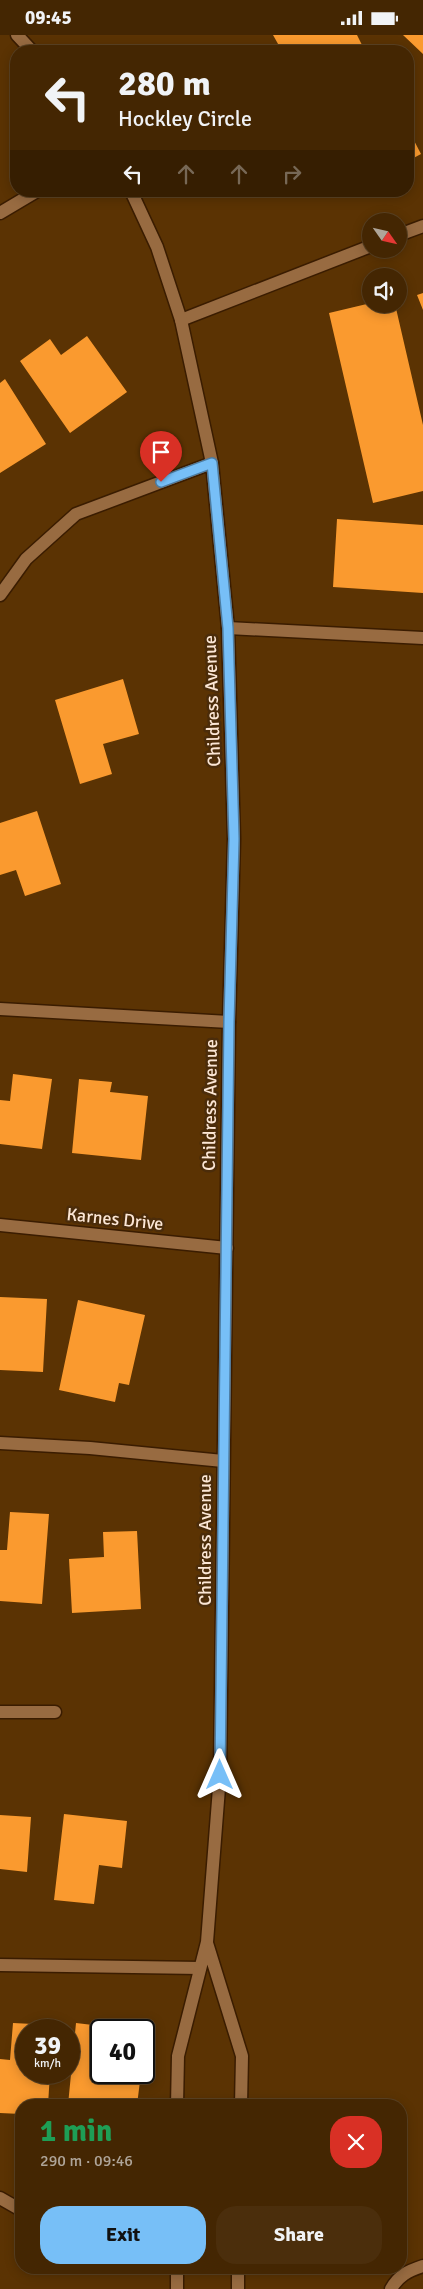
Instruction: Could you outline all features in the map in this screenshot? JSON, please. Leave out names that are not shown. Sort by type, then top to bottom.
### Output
[{"type":"street","points":[[17,35],[26,45]]},
{"type":"street","points":[[0,213],[27,197]]},
{"type":"street","name":"Childress Avenue","points":[[134,197],[157,247],[180,320],[212,463],[228,628],[234,839],[229,1022],[220,1775],[207,1942],[178,2056],[178,2099]]},
{"type":"street","points":[[408,232],[423,226]]},
{"type":"street","points":[[180,320],[362,249]]},
{"type":"street","points":[[0,595],[26,559],[76,514],[212,463]]},
{"type":"street","points":[[228,628],[423,638]]},
{"type":"street","points":[[0,1009],[229,1022]]},
{"type":"street","name":"Karnes Drive","points":[[0,1225],[227,1248]]},
{"type":"street","points":[[0,1443],[90,1448],[223,1461]]},
{"type":"street","points":[[0,1712],[55,1712]]},
{"type":"street","name":"Childress Avenue","points":[[207,1942],[242,2056],[241,2099]]},
{"type":"street","points":[[0,1965],[200,1968]]},
{"type":"street","points":[[0,2198],[15,2207]]},
{"type":"street","points":[[407,2272],[423,2267]]},
{"type":"street","points":[[177,2274],[177,2289]]},
{"type":"street","points":[[238,2274],[238,2289]]},
{"type":"street","points":[[391,2289],[399,2277],[404,2274]]},
{"type":"building","points":[[273,35],[357,35],[362,45],[279,45]]},
{"type":"building","points":[[403,35],[423,35],[423,54]]},
{"type":"building","points":[[414,141],[421,154],[414,158]]},
{"type":"building","points":[[423,293],[423,310],[417,295]]},
{"type":"building","points":[[362,305],[362,313],[397,313],[423,425],[423,491],[373,503],[329,313]]},
{"type":"building","points":[[87,336],[127,392],[70,433],[20,361],[50,339],[61,355]]},
{"type":"building","points":[[5,379],[46,444],[0,473],[0,383]]},
{"type":"building","points":[[337,519],[423,525],[423,593],[333,587]]},
{"type":"building","points":[[123,679],[139,734],[103,744],[112,774],[80,784],[55,700]]},
{"type":"building","points":[[37,811],[61,884],[25,896],[16,870],[0,875],[0,823]]},
{"type":"building","points":[[13,1074],[52,1079],[42,1149],[0,1144],[0,1100],[10,1101]]},
{"type":"building","points":[[79,1079],[112,1082],[110,1092],[148,1096],[141,1160],[72,1153]]},
{"type":"building","points":[[0,1297],[47,1299],[43,1372],[0,1370]]},
{"type":"building","points":[[78,1300],[145,1315],[129,1385],[119,1383],[115,1402],[59,1390]]},
{"type":"building","points":[[10,1512],[49,1514],[42,1604],[0,1601],[0,1550],[7,1550]]},
{"type":"building","points":[[137,1531],[141,1609],[72,1613],[69,1559],[104,1557],[103,1532]]},
{"type":"building","points":[[64,1814],[127,1821],[122,1868],[99,1865],[94,1904],[54,1900]]},
{"type":"building","points":[[0,1815],[31,1817],[27,1872],[0,1869]]},
{"type":"building","points":[[13,2023],[15,2023],[15,2084],[49,2084],[48,2099],[15,2099],[15,2114],[0,2113],[0,2059],[10,2060]]},
{"type":"building","points":[[80,2023],[90,2025],[90,2084],[140,2084],[138,2099],[69,2099],[70,2084],[80,2084]]},
{"type":"route","points":[[161,482],[212,463],[228,628],[234,839],[229,1022],[220,1775]]}]
